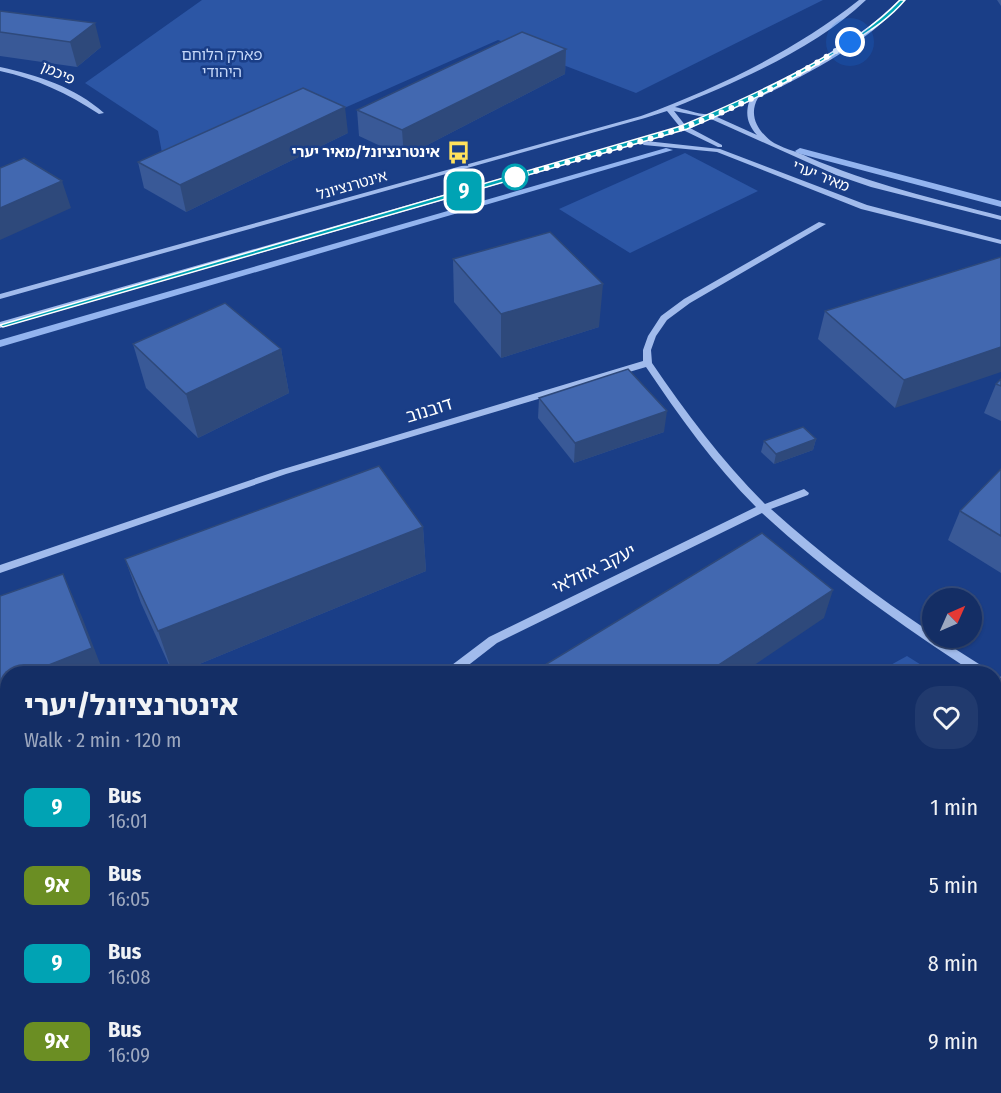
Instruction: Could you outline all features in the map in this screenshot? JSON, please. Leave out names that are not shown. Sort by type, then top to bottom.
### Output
[{"type":"street","name":"אינטרנציונל","points":[[0,297],[668,108],[765,63],[827,26],[863,0]]},
{"type":"street","points":[[0,325],[684,128],[757,95],[811,67],[864,33],[887,16],[902,0]]},
{"type":"street","name":"פיכמן","points":[[0,69],[40,78],[66,89],[101,113]]},
{"type":"street","points":[[757,95],[751,104],[750,117],[753,126],[779,147]]},
{"type":"street","name":"מאיר יערי","points":[[668,108],[711,117],[874,185],[1001,218]]},
{"type":"street","points":[[668,108],[684,128],[740,156]]},
{"type":"street","name":"מאיר יערי","points":[[632,142],[701,147],[740,156],[864,207],[1001,242]]},
{"type":"street","points":[[822,224],[687,301],[664,318],[652,336],[647,350],[648,363],[682,416],[764,508],[824,561],[932,640],[973,666]]},
{"type":"street","name":"דובנוב","points":[[0,569],[283,471],[648,363]]},
{"type":"street","name":"יעקב אזולאי","points":[[459,666],[493,640],[764,508],[804,494]]},
{"type":"green space","name":"פארק הלוחם היהודי","points":[[202,0],[823,0],[636,93],[498,40],[324,117],[162,153],[158,131],[85,83]]},
{"type":"green space","points":[[685,153],[758,191],[630,253],[559,209]]},
{"type":"green space","points":[[907,656],[923,666],[889,666]]},
{"type":"building","points":[[0,11],[95,23],[70,42],[0,32]]},
{"type":"building","points":[[522,32],[566,49],[402,130],[357,110]]},
{"type":"building","points":[[303,88],[345,107],[180,185],[138,162]]},
{"type":"building","points":[[24,158],[62,181],[0,208],[0,168]]},
{"type":"building","points":[[550,232],[603,284],[501,314],[453,259]]},
{"type":"building","points":[[1001,257],[1001,347],[904,380],[825,311]]},
{"type":"building","points":[[225,303],[281,349],[186,394],[133,344]]},
{"type":"building","points":[[628,369],[667,411],[575,443],[539,398]]},
{"type":"building","points":[[803,427],[816,439],[776,454],[764,441]]},
{"type":"building","points":[[379,466],[423,527],[158,631],[125,559]]},
{"type":"building","points":[[1001,469],[1001,536],[960,511]]},
{"type":"building","points":[[762,533],[833,590],[717,666],[543,666]]},
{"type":"building","points":[[63,574],[92,648],[46,666],[0,666],[0,596]]},
{"type":"waterway","points":[[0,344],[669,150]]},
{"type":"waterway","points":[[800,151],[1001,204]]},
{"type":"bus line","name":"9","points":[[0,325],[684,128],[726,110],[811,67],[864,33],[887,16],[902,0]]},
{"type":"place","name":"אינטרנציונל/מאיר יערי","points":[[458,152]]},
{"type":"route","points":[[515,177],[510,178],[684,128],[786,80],[850,42]]}]
